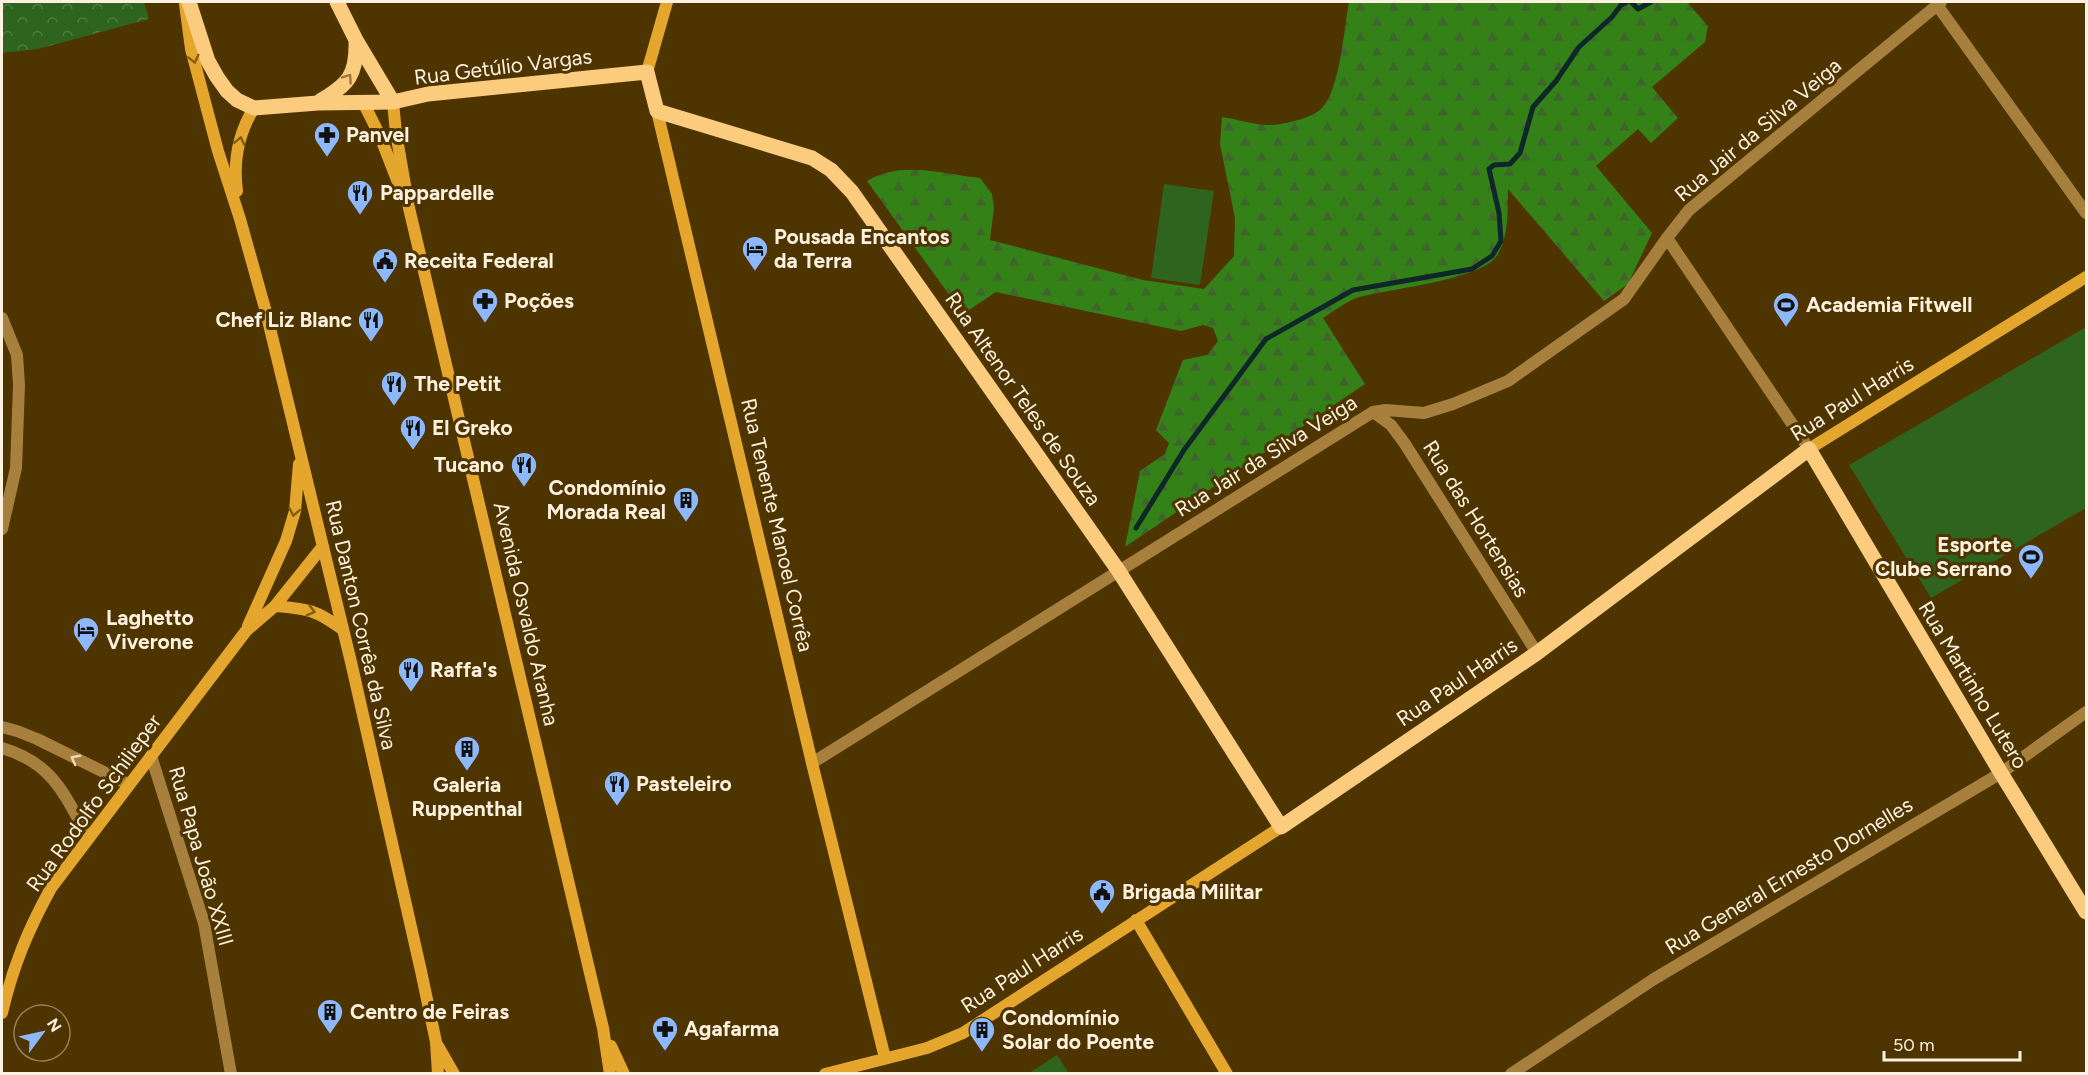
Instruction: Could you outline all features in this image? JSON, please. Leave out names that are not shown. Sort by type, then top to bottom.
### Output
[{"type":"main road","points":[[189,2],[208,60],[218,77],[232,95],[254,108],[363,102]]},
{"type":"main road","name":"Avenida Osvaldo Aranha","points":[[337,2],[356,40],[393,102]]},
{"type":"main road","points":[[318,103],[349,81],[357,58],[356,40]]},
{"type":"main road","name":"Rua Getúlio Vargas","points":[[363,102],[393,102],[428,94],[647,72]]},
{"type":"main road","name":"Rua Tenente Manoel Corrêa","points":[[647,72],[657,111]]},
{"type":"main road","name":"Rua Altenor Teles de Souza","points":[[657,111],[812,159],[831,170],[852,192],[1118,570],[1281,827]]},
{"type":"main road","name":"Rua Paul Harris","points":[[1281,827],[1537,653],[1809,449]]},
{"type":"main road","name":"Rua Martinho Lutero","points":[[1809,449],[2086,912]]},
{"type":"street","name":"Rua Danton Corrêa da Silva","points":[[184,2],[191,49],[203,97],[266,312],[323,546],[436,1042],[438,1074]]},
{"type":"street","points":[[647,72],[667,2]]},
{"type":"street","points":[[1939,3],[2086,213]]},
{"type":"street","name":"Rua Jair da Silva Veiga","points":[[812,763],[1373,412],[1386,410],[1424,413],[1453,404],[1508,381],[1624,299],[1689,210],[1939,3]]},
{"type":"street","name":"Avenida Osvaldo Aranha","points":[[363,102],[380,136],[409,208]]},
{"type":"street","name":"Avenida Osvaldo Aranha","points":[[393,102],[409,208],[603,1028],[610,1074]]},
{"type":"street","name":"Rua Danton Corrêa da Silva","points":[[240,219],[235,174],[238,146],[242,129],[254,108]]},
{"type":"street","name":"Rua Tenente Manoel Corrêa","points":[[657,111],[812,763],[885,1058]]},
{"type":"street","name":"Rua Martinho Lutero","points":[[1667,238],[1809,449]]},
{"type":"street","name":"Rua Paul Harris","points":[[1809,449],[2086,277]]},
{"type":"street","points":[[2,318],[16,355],[19,385],[16,468],[2,529]]},
{"type":"street","name":"Rua das Hortensias","points":[[1373,412],[1391,425],[1405,444],[1537,653]]},
{"type":"street","name":"Rua Rodolfo Schilieper","points":[[246,631],[286,541],[295,511],[300,454]]},
{"type":"street","name":"Rua Rodolfo Schilieper","points":[[2,1012],[10,978],[28,931],[51,888],[246,631],[275,606],[323,546]]},
{"type":"street","points":[[275,606],[303,608],[320,613],[342,629]]},
{"type":"street","name":"Rua General Ernesto Dornelles","points":[[1511,1074],[1654,979],[2001,773],[2086,712]]},
{"type":"street","points":[[2,727],[37,739],[128,784]]},
{"type":"street","points":[[2,748],[27,758],[44,769],[58,784],[88,837]]},
{"type":"street","name":"Rua Papa João XXIII","points":[[151,756],[204,923],[231,1074]]},
{"type":"street","name":"Rua Paul Harris","points":[[825,1074],[927,1048],[963,1033],[1281,827]]},
{"type":"street","points":[[1136,920],[1227,1074]]},
{"type":"street","name":"Avenida Osvaldo Aranha","points":[[603,1028],[624,1074]]},
{"type":"street","name":"Rua Danton Corrêa da Silva","points":[[436,1042],[454,1074]]},
{"type":"green space","points":[[2,2],[144,2],[149,19],[38,49],[2,53]]},
{"type":"green space","points":[[1349,2],[1687,2],[1708,26],[1705,42],[1652,87],[1678,118],[1651,143],[1638,129],[1596,166],[1652,233],[1628,284],[1604,301],[1508,189],[1504,241],[1496,257],[1486,265],[1453,278],[1359,297],[1323,318],[1365,384],[1125,547],[1140,471],[1165,454],[1169,443],[1156,430],[1183,360],[1207,355],[1218,341],[1213,328],[1203,325],[1181,331],[996,292],[963,314],[867,181],[894,171],[908,170],[980,178],[992,194],[994,208],[990,240],[1143,280],[1204,289],[1234,256],[1235,218],[1220,144],[1222,117],[1272,125],[1298,120],[1321,109],[1333,88],[1337,74]]},
{"type":"green space","points":[[1164,184],[1214,191],[1200,285],[1151,278]]},
{"type":"green space","points":[[2086,327],[2086,508],[1931,598],[1849,465]]},
{"type":"green space","points":[[1057,1055],[1069,1073],[1029,1073]]},
{"type":"waterway","points":[[1136,528],[1184,450],[1266,339],[1353,290],[1472,269],[1492,256],[1501,241],[1499,213],[1489,169],[1494,165],[1510,164],[1520,153],[1533,107],[1556,81],[1579,47],[1612,17],[1621,5],[1627,2]]},
{"type":"waterway","points":[[1631,2],[1638,9],[1651,2]]},
{"type":"place","name":"Panvel","points":[[327,158]]},
{"type":"place","name":"Pappardelle","points":[[360,216]]},
{"type":"place","name":"Pousada Encantos da Terra","points":[[755,272]]},
{"type":"place","name":"Receita Federal","points":[[385,284]]},
{"type":"place","name":"Poções","points":[[485,324]]},
{"type":"place","name":"Academia Fitwell","points":[[1786,328]]},
{"type":"place","name":"Chef Liz Blanc","points":[[371,343]]},
{"type":"place","name":"The Petit","points":[[394,407]]},
{"type":"place","name":"El Greko","points":[[413,451]]},
{"type":"place","name":"Tucano","points":[[524,488]]},
{"type":"place","name":"Condomínio Morada Real","points":[[686,523]]},
{"type":"place","name":"Esporte Clube Serrano","points":[[2031,580]]},
{"type":"place","name":"Laghetto Viverone","points":[[86,653]]},
{"type":"place","name":"Raffa's","points":[[411,693]]},
{"type":"place","name":"Galeria Ruppenthal","points":[[467,772]]},
{"type":"place","name":"Pasteleiro","points":[[617,807]]},
{"type":"place","name":"Brigada Militar","points":[[1102,915]]},
{"type":"place","name":"Centro de Feiras","points":[[330,1035]]},
{"type":"place","name":"Agafarma","points":[[665,1052]]},
{"type":"place","name":"Condomínio Solar do Poente","points":[[982,1053]]}]
